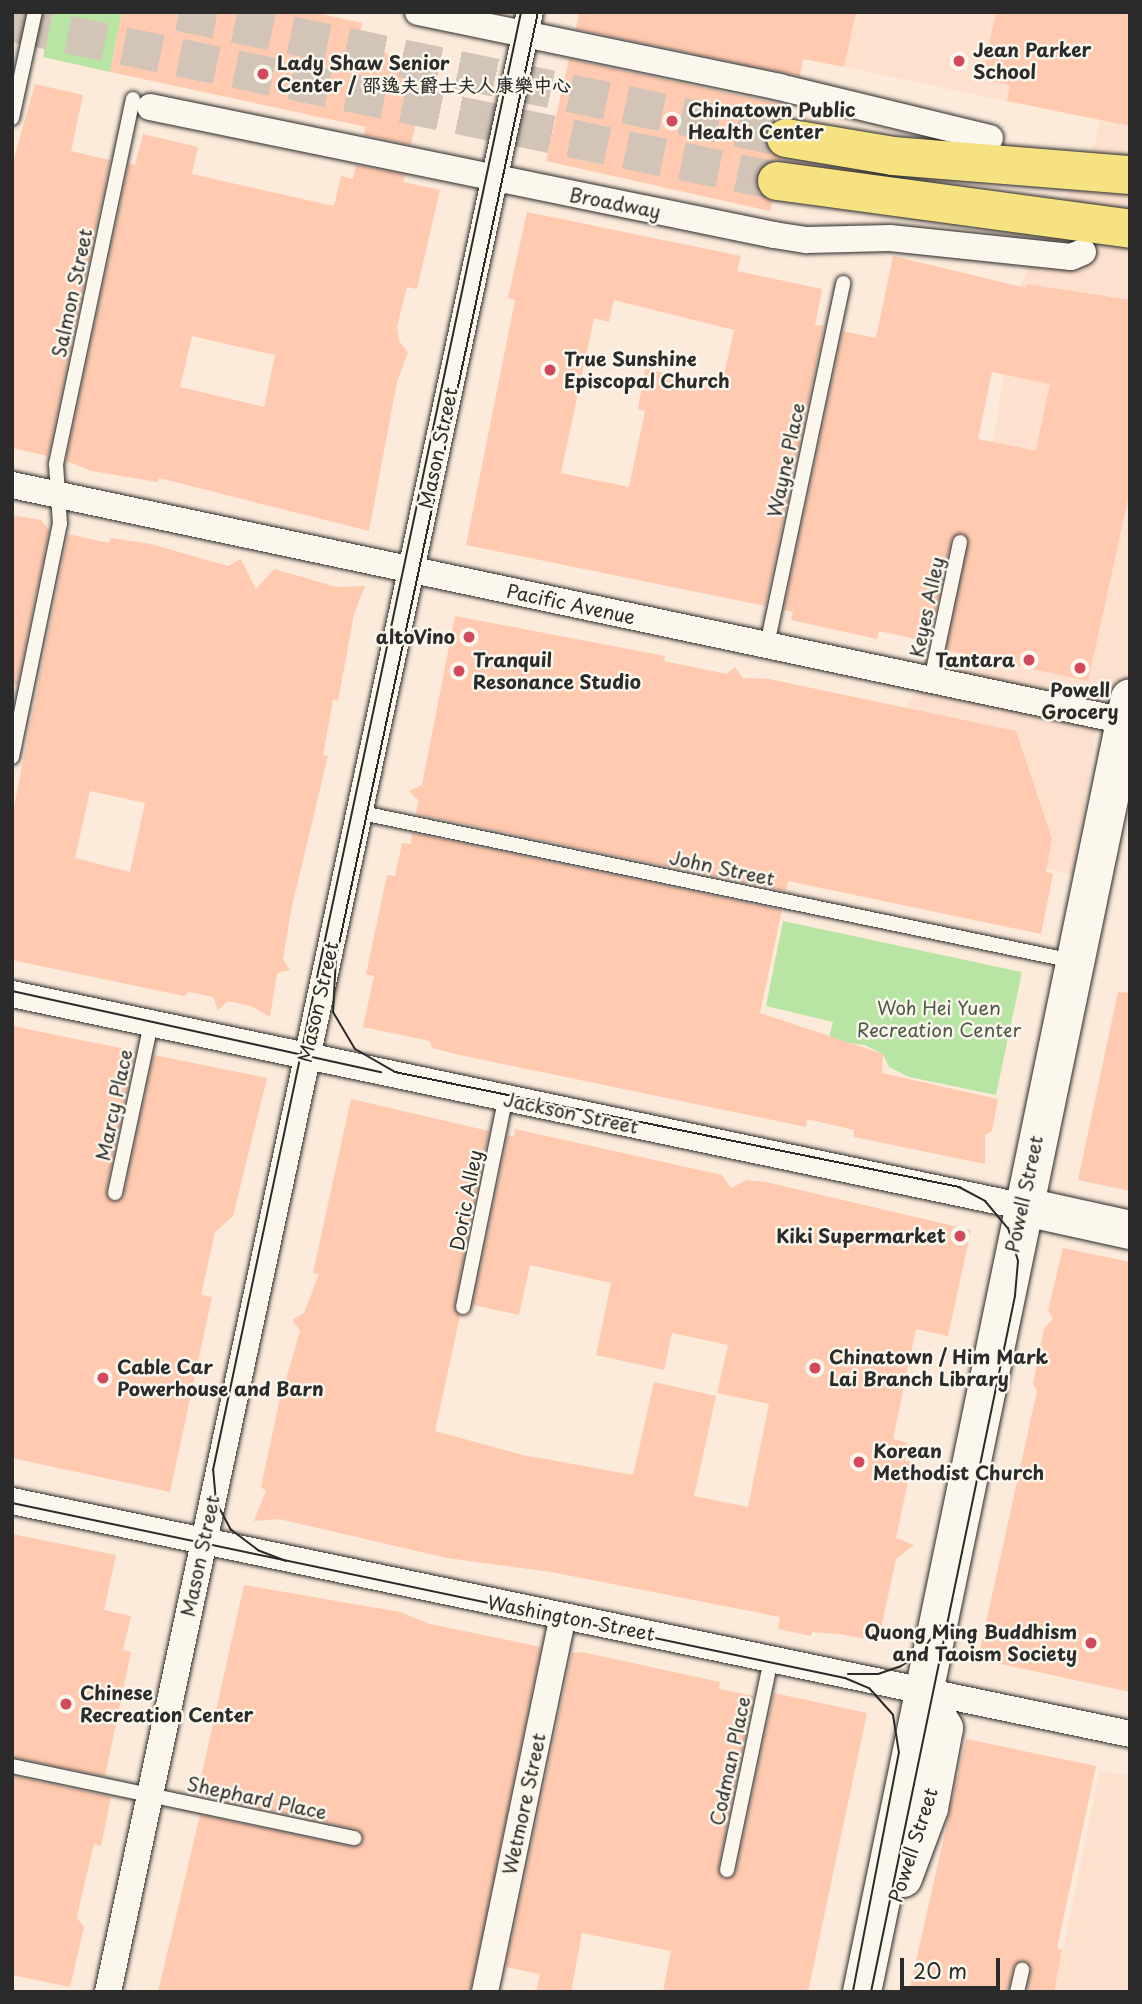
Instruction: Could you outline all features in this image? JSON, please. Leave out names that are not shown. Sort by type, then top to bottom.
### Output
[{"type":"main road","points":[[786,138],[893,156],[1130,175]]},
{"type":"main road","points":[[990,138],[1024,166]]},
{"type":"main road","name":"Broadway","points":[[777,181],[1103,235]]},
{"type":"street","points":[[418,12],[527,23],[990,138]]},
{"type":"street","name":"Mason Street","points":[[108,1992],[305,1057],[362,813],[527,23]]},
{"type":"street","name":"Broadway","points":[[141,103],[494,179],[807,240],[890,238],[1072,257],[1103,235]]},
{"type":"street","name":"Pacific Avenue","points":[[12,485],[931,680],[1128,714]]},
{"type":"street","name":"Powell Street","points":[[865,1976],[1021,1206],[1128,714]]},
{"type":"street","name":"Jackson Street","points":[[12,994],[1130,1230]]},
{"type":"street","name":"Washington Street","points":[[12,1502],[1130,1734]]},
{"type":"street","name":"Wetmore Street","points":[[485,1992],[563,1617]]},
{"type":"lane","points":[[12,118],[35,12]]},
{"type":"lane","name":"Salmon Street","points":[[12,757],[60,524],[56,464],[141,103]]},
{"type":"lane","name":"Wayne Place","points":[[767,645],[844,283]]},
{"type":"lane","name":"Keyes Alley","points":[[931,680],[960,542]]},
{"type":"lane","name":"John Street","points":[[362,813],[1074,962]]},
{"type":"lane","name":"Marcy Place","points":[[116,1193],[151,1024]]},
{"type":"lane","name":"Doric Alley","points":[[463,1307],[505,1100]]},
{"type":"lane","name":"Codman Place","points":[[727,1870],[771,1659]]},
{"type":"lane","name":"Shephard Place","points":[[12,1766],[355,1838]]},
{"type":"lane","points":[[1017,1992],[1022,1970]]},
{"type":"shaded area","points":[[792,12],[1114,12],[1130,50],[1130,698],[1102,692],[1073,875],[997,858],[883,802],[907,704],[937,664],[995,431],[1017,291],[1097,138],[1106,56],[1092,119],[783,54]]},
{"type":"shaded area","points":[[1100,1770],[1130,1776],[1130,1992],[1035,1992],[1057,1977]]},
{"type":"green space","points":[[52,12],[122,12],[110,72],[43,57]]},
{"type":"green space","name":"Woh Hei Yuen Recreation Center","points":[[783,921],[1022,972],[996,1095],[909,1077],[889,1067],[883,1054],[865,1045],[828,1041],[833,1022],[766,1006]]},
{"type":"building","name":"Lady Shaw Senior Center / 邵逸夫爵士夫人康樂中心","points":[[122,12],[313,12],[362,23],[361,30],[379,34],[378,44],[409,76],[411,97],[421,99],[411,145],[364,135],[366,127],[110,72]]},
{"type":"building","points":[[579,12],[856,12],[844,67],[803,59],[800,76],[576,29]]},
{"type":"building","points":[[996,12],[1130,12],[1130,126],[1007,101],[1010,85],[982,79]]},
{"type":"building","name":"Chinatown Public Health Center","points":[[569,59],[793,107],[791,117],[778,118],[765,134],[766,146],[782,159],[768,161],[756,177],[757,190],[772,202],[770,211],[546,161]]},
{"type":"building","points":[[35,84],[83,95],[71,151],[110,160],[48,456],[12,448],[12,166]]},
{"type":"building","points":[[143,134],[198,147],[192,174],[334,206],[341,176],[353,179],[356,165],[405,175],[403,182],[440,190],[417,289],[407,287],[397,327],[399,341],[408,352],[397,382],[369,531],[159,478],[158,482],[92,471],[66,461],[129,164],[135,165]],"holes":[[[192,336],[275,355],[264,407],[180,387]]]},
{"type":"building","points":[[527,212],[741,256],[737,271],[822,289],[815,325],[824,326],[765,606],[466,545],[515,300],[508,298]],"holes":[[[614,300],[734,330],[722,384],[645,369],[638,409],[645,411],[629,487],[561,473],[594,318],[609,322]]]},
{"type":"building","points":[[893,256],[1026,288],[1027,284],[1130,300],[1130,490],[1088,681],[947,650],[969,544],[963,533],[951,540],[929,642],[879,631],[877,639],[791,620],[793,612],[784,610],[843,331],[876,338]],"holes":[[[992,372],[1050,384],[1036,451],[978,439]]]},
{"type":"building","points":[[12,515],[41,520],[49,530],[17,685],[12,683]]},
{"type":"building","points":[[68,534],[109,543],[111,538],[151,544],[228,566],[241,559],[256,589],[274,569],[337,587],[365,586],[354,614],[338,701],[333,700],[323,755],[328,756],[292,906],[283,959],[290,970],[277,973],[270,1017],[251,1006],[228,1001],[218,1010],[213,997],[189,992],[184,996],[12,960],[12,817]],"holes":[[[90,791],[145,803],[130,872],[75,858]]]},
{"type":"building","points":[[455,616],[665,656],[664,661],[727,674],[735,667],[743,678],[769,679],[1016,731],[1052,839],[1046,872],[1053,874],[1041,934],[788,881],[786,891],[416,814],[418,800],[409,791],[422,785]]},
{"type":"building","points":[[412,833],[782,910],[760,1013],[883,1054],[882,1073],[998,1099],[992,1131],[985,1135],[985,1164],[854,1137],[854,1130],[807,1119],[806,1127],[460,1055],[432,1048],[430,1041],[363,1027],[374,976],[366,974],[387,875],[395,876],[402,843],[411,844]]},
{"type":"building","points":[[1118,992],[1130,993],[1130,1191],[1078,1180]]},
{"type":"building","name":"Cable Car Powerhouse and Barn","points":[[12,1026],[135,1051],[106,1191],[114,1202],[124,1195],[154,1055],[267,1078],[233,1216],[215,1232],[201,1295],[212,1297],[170,1492],[12,1458]]},
{"type":"building","points":[[351,1099],[489,1131],[454,1305],[460,1316],[435,1431],[523,1455],[633,1475],[654,1382],[716,1396],[694,1496],[748,1507],[769,1404],[717,1393],[728,1345],[672,1333],[664,1370],[596,1355],[611,1283],[530,1265],[519,1315],[473,1305],[508,1135],[514,1137],[515,1129],[722,1175],[731,1188],[747,1180],[766,1182],[971,1230],[948,1336],[916,1329],[893,1439],[908,1443],[905,1461],[912,1462],[896,1538],[914,1545],[896,1559],[880,1633],[872,1640],[812,1632],[811,1636],[778,1629],[780,1617],[551,1572],[447,1558],[279,1519],[254,1521],[266,1491],[261,1487],[279,1403],[300,1331],[292,1320],[304,1313],[319,1274],[313,1273]]},
{"type":"building","points":[[1063,1248],[1130,1262],[1130,1692],[978,1659],[1037,1391],[1033,1384],[1044,1328],[1053,1319],[1048,1310]]},
{"type":"building","name":"Chinese Recreation Center","points":[[12,1534],[116,1555],[104,1610],[131,1616],[123,1650],[131,1652],[105,1776],[12,1757]]},
{"type":"building","points":[[244,1585],[400,1612],[430,1624],[541,1647],[470,1992],[158,1992],[200,1815],[353,1847],[364,1841],[357,1829],[202,1796],[198,1791]]},
{"type":"building","points":[[582,1652],[720,1682],[719,1689],[753,1696],[718,1868],[724,1879],[736,1872],[774,1693],[867,1713],[808,1992],[663,1992],[671,1951],[582,1933],[571,1992],[536,1992],[540,1974],[506,1967],[572,1653]]},
{"type":"building","points":[[966,1739],[1096,1766],[1057,1948],[1062,1950],[1054,1992],[1027,1992],[1031,1968],[1023,1961],[1013,1967],[1008,1992],[909,1992]]},
{"type":"building","points":[[12,1776],[111,1797],[101,1846],[94,1844],[80,1903],[77,1918],[84,1927],[70,1987],[12,1975]]},
{"type":"tunnel","points":[[179,12],[786,138]]},
{"type":"tunnel","points":[[12,23],[777,181]]},
{"type":"tram line","points":[[286,1561],[258,1550],[231,1530],[216,1502],[213,1470],[521,12]]},
{"type":"tram line","points":[[538,12],[336,958],[333,1012],[355,1049],[395,1072],[959,1187],[985,1201],[1008,1228],[1018,1261],[1015,1296],[871,1992]]},
{"type":"tram line","points":[[12,991],[381,1072]]},
{"type":"tram line","points":[[12,1503],[845,1678],[869,1688],[893,1715],[899,1752],[853,1992]]},
{"type":"tram line","points":[[848,1674],[878,1674],[901,1666],[920,1654],[940,1625]]},
{"type":"place","name":"Jean Parker School","points":[[959,61]]},
{"type":"place","name":"Lady Shaw Senior Center / 邵逸夫爵士夫人康樂中心","points":[[263,74]]},
{"type":"place","name":"Chinatown Public Health Center","points":[[672,121]]},
{"type":"place","name":"True Sunshine Episcopal Church","points":[[550,370]]},
{"type":"place","name":"altoVino","points":[[469,637]]},
{"type":"place","name":"Tantara","points":[[1029,660]]},
{"type":"place","name":"Powell Grocery","points":[[1080,668]]},
{"type":"place","name":"Tranquil Resonance Studio","points":[[459,671]]},
{"type":"place","name":"Kiki Supermarket","points":[[960,1236]]},
{"type":"place","name":"Chinatown / Him Mark Lai Branch Library","points":[[815,1368]]},
{"type":"place","name":"Cable Car Powerhouse and Barn","points":[[103,1378]]},
{"type":"place","name":"Korean Methodist Church","points":[[859,1462]]},
{"type":"place","name":"Quong Ming Buddhism and Taoism Society","points":[[1091,1643]]},
{"type":"place","name":"Chinese Recreation Center","points":[[66,1704]]}]
